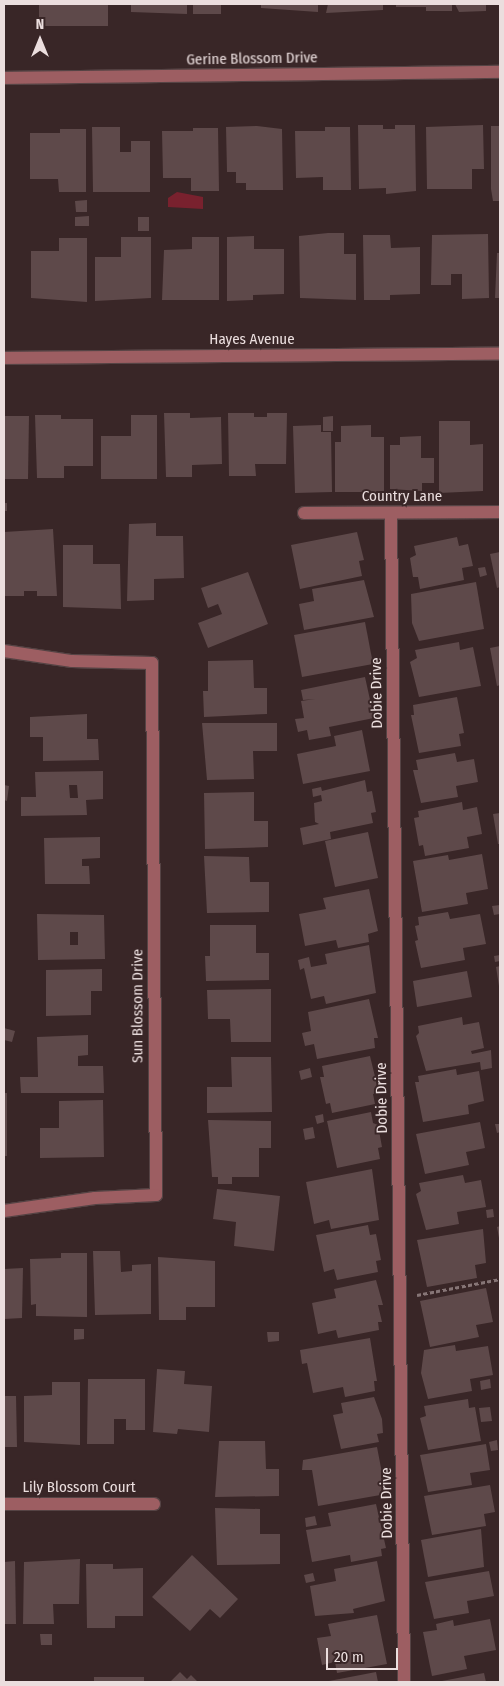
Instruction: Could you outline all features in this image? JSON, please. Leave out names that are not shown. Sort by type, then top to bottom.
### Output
[{"type":"street","name":"Gerine Blossom Drive","points":[[4,78],[500,72]]},
{"type":"street","name":"Hayes Avenue","points":[[4,358],[500,354]]},
{"type":"street","name":"Country Lane","points":[[304,513],[500,512]]},
{"type":"street","name":"Dobie Drive","points":[[391,513],[404,1682]]},
{"type":"street","name":"Sun Blossom Drive","points":[[4,651],[72,661],[152,663],[156,1195],[95,1198],[4,1211]]},
{"type":"street","name":"Lily Blossom Court","points":[[4,1504],[154,1504]]},
{"type":"path","points":[[400,1298],[500,1279]]},
{"type":"shaded area","points":[[177,192],[203,197],[203,209],[168,207],[168,198]]},
{"type":"building","points":[[39,4],[108,4],[108,26],[39,26]]},
{"type":"building","points":[[131,4],[187,4],[187,14],[131,12]]},
{"type":"building","points":[[193,4],[221,4],[221,14],[193,14]]},
{"type":"building","points":[[261,4],[318,4],[318,12],[261,8]]},
{"type":"building","points":[[328,4],[383,4],[383,10],[326,13]]},
{"type":"building","points":[[396,4],[452,4],[452,11],[426,11],[426,7],[396,7]]},
{"type":"building","points":[[455,4],[486,4],[486,11],[459,12]]},
{"type":"building","points":[[358,125],[383,125],[383,129],[395,129],[395,125],[415,125],[416,191],[386,194],[386,188],[359,189]]},
{"type":"building","points":[[483,125],[484,169],[472,169],[472,189],[427,189],[426,127]]},
{"type":"building","points":[[257,126],[282,129],[283,190],[246,190],[246,183],[236,183],[236,172],[227,172],[226,127]]},
{"type":"building","points":[[491,126],[500,126],[500,201],[493,201],[491,189]]},
{"type":"building","points":[[92,127],[120,127],[120,152],[131,152],[131,141],[150,141],[150,192],[93,192]]},
{"type":"building","points":[[325,127],[350,127],[351,190],[323,190],[323,177],[296,178],[295,131],[325,131]]},
{"type":"building","points":[[193,128],[218,128],[219,191],[191,191],[191,178],[163,178],[162,131],[193,131]]},
{"type":"building","points":[[60,129],[86,129],[86,192],[59,192],[58,179],[30,179],[30,133],[60,133]]},
{"type":"building","points":[[87,200],[87,212],[76,212],[75,201]]},
{"type":"building","points":[[89,216],[89,226],[75,226],[75,217]]},
{"type":"building","points":[[138,217],[149,217],[149,231],[138,231]]},
{"type":"building","points":[[344,233],[344,254],[356,254],[356,300],[300,298],[299,236]]},
{"type":"building","points":[[488,234],[489,298],[462,299],[462,274],[451,274],[451,285],[431,285],[432,235]]},
{"type":"building","points":[[363,235],[390,235],[391,248],[420,247],[420,294],[390,295],[390,300],[364,300]]},
{"type":"building","points":[[254,236],[254,249],[284,249],[284,294],[253,295],[253,300],[227,301],[227,237]]},
{"type":"building","points":[[121,237],[151,237],[151,298],[95,301],[95,257],[121,257]]},
{"type":"building","points":[[192,237],[219,237],[219,300],[162,300],[164,250],[192,249]]},
{"type":"building","points":[[59,238],[87,238],[87,302],[31,298],[31,251],[59,251]]},
{"type":"building","points":[[497,253],[500,253],[500,298],[495,298]]},
{"type":"building","points":[[164,413],[190,413],[190,418],[221,417],[222,464],[192,465],[192,477],[166,477]]},
{"type":"building","points":[[228,413],[254,413],[254,417],[267,417],[267,413],[287,413],[286,464],[255,464],[256,476],[229,476]]},
{"type":"building","points":[[35,415],[61,415],[61,419],[93,419],[93,466],[64,466],[64,478],[37,478]]},
{"type":"building","points":[[131,415],[157,415],[157,479],[101,479],[101,436],[131,436]]},
{"type":"building","points":[[4,416],[29,416],[28,479],[4,479]]},
{"type":"building","points":[[333,416],[333,431],[323,431],[323,417]]},
{"type":"building","points":[[439,421],[470,421],[470,445],[483,444],[483,491],[439,493]]},
{"type":"building","points":[[321,425],[321,432],[331,432],[332,492],[295,493],[293,426]]},
{"type":"building","points":[[371,425],[371,437],[384,437],[384,492],[335,492],[335,442],[341,442],[341,426]]},
{"type":"building","points":[[421,436],[421,458],[434,458],[434,483],[422,483],[422,491],[390,489],[390,445],[400,445],[400,437]]},
{"type":"building","points":[[4,503],[7,503],[7,511],[4,511]]},
{"type":"building","points":[[156,523],[156,536],[183,536],[184,578],[154,579],[154,600],[127,601],[129,524]]},
{"type":"building","points":[[53,529],[57,596],[37,596],[37,591],[24,591],[24,596],[4,596],[4,532]]},
{"type":"building","points":[[357,532],[364,560],[359,561],[362,576],[300,589],[291,545]]},
{"type":"building","points":[[457,537],[459,546],[468,544],[473,566],[462,568],[464,580],[420,589],[418,577],[413,577],[410,558],[416,555],[414,546]]},
{"type":"building","points":[[63,545],[93,545],[93,564],[120,564],[121,609],[63,607]]},
{"type":"building","points":[[500,552],[500,587],[497,588],[490,554]]},
{"type":"building","points":[[485,567],[487,575],[480,577],[478,568]]},
{"type":"building","points":[[248,572],[268,624],[208,648],[198,623],[222,614],[218,604],[208,608],[201,588]]},
{"type":"building","points":[[364,580],[374,617],[304,630],[299,604],[314,601],[312,589]]},
{"type":"building","points":[[476,582],[484,629],[419,641],[412,623],[411,594]]},
{"type":"building","points":[[365,622],[373,664],[302,677],[294,635]]},
{"type":"building","points":[[459,642],[460,650],[473,647],[481,686],[419,697],[410,662],[417,658],[415,650]]},
{"type":"building","points":[[500,646],[500,685],[497,686],[490,648]]},
{"type":"building","points":[[253,660],[254,688],[267,688],[267,714],[204,717],[203,691],[208,691],[208,661]]},
{"type":"building","points":[[365,677],[374,718],[329,727],[331,736],[309,740],[307,730],[298,732],[295,719],[304,718],[301,701],[315,699],[303,700],[301,690]]},
{"type":"building","points":[[457,697],[464,733],[459,734],[461,746],[419,753],[411,715],[414,715],[413,705]]},
{"type":"building","points":[[87,714],[87,739],[98,739],[99,760],[43,761],[43,737],[30,737],[30,717]]},
{"type":"building","points":[[202,723],[277,723],[277,751],[253,751],[254,779],[207,780]]},
{"type":"building","points":[[362,730],[370,771],[303,784],[297,754],[336,746],[334,736]]},
{"type":"building","points":[[455,753],[457,762],[474,759],[478,782],[456,786],[458,797],[421,803],[413,770],[418,770],[416,760]]},
{"type":"building","points":[[103,771],[103,799],[86,800],[87,815],[21,816],[21,797],[36,797],[35,772]],"holes":[[[69,785],[77,785],[78,798],[70,798]]]},
{"type":"building","points":[[365,780],[367,792],[372,791],[376,812],[371,813],[373,823],[330,832],[331,839],[303,845],[300,828],[319,824],[315,822],[314,803],[322,801],[321,795],[313,797],[312,789],[321,787],[322,791]]},
{"type":"building","points":[[4,785],[9,786],[7,801],[4,800]]},
{"type":"building","points":[[254,792],[254,821],[268,821],[268,847],[205,849],[204,793]]},
{"type":"building","points":[[462,802],[463,810],[477,807],[482,834],[467,837],[469,848],[425,856],[423,845],[419,846],[414,818],[419,817],[418,811]]},
{"type":"building","points":[[500,813],[500,844],[498,844],[493,814]]},
{"type":"building","points":[[368,832],[378,878],[335,887],[325,841]]},
{"type":"building","points":[[100,837],[100,858],[82,859],[82,866],[89,866],[90,884],[45,884],[44,838]]},
{"type":"building","points":[[482,854],[488,889],[466,893],[468,904],[422,912],[413,861],[448,855],[449,860]]},
{"type":"building","points":[[204,856],[249,857],[250,882],[269,882],[269,912],[207,913]]},
{"type":"building","points":[[369,889],[378,931],[368,934],[369,942],[338,948],[336,940],[305,946],[299,914],[326,909],[323,898]]},
{"type":"building","points":[[500,905],[500,914],[494,915],[492,906]]},
{"type":"building","points":[[448,912],[450,919],[480,914],[486,944],[463,948],[465,960],[421,968],[415,941],[418,940],[415,926],[419,925],[418,917]]},
{"type":"building","points":[[37,914],[104,915],[105,959],[38,960]],"holes":[[[70,932],[78,932],[78,945],[70,945]]]},
{"type":"building","points":[[210,925],[256,925],[256,953],[269,953],[269,980],[206,981],[205,956],[210,956]]},
{"type":"building","points":[[369,945],[376,993],[326,1004],[324,996],[311,999],[304,968],[300,970],[298,960],[309,957],[311,967],[327,964],[325,954]]},
{"type":"building","points":[[500,955],[500,961],[495,962],[494,956]]},
{"type":"building","points":[[500,966],[500,986],[499,986],[496,967]]},
{"type":"building","points":[[102,969],[102,991],[91,991],[91,1015],[46,1016],[46,970]]},
{"type":"building","points":[[467,971],[472,997],[417,1007],[413,981]]},
{"type":"building","points":[[271,989],[271,1042],[231,1042],[230,1019],[208,1019],[207,990]]},
{"type":"building","points":[[369,999],[378,1038],[374,1038],[375,1048],[317,1059],[314,1044],[305,1046],[302,1033],[311,1031],[308,1012]]},
{"type":"building","points":[[462,1017],[463,1025],[479,1022],[484,1048],[471,1051],[472,1054],[491,1050],[492,1068],[481,1070],[480,1062],[426,1071],[416,1036],[419,1033],[418,1026]]},
{"type":"building","points":[[4,1028],[15,1031],[12,1042],[4,1040]]},
{"type":"building","points":[[88,1035],[88,1055],[78,1056],[78,1066],[103,1066],[104,1093],[21,1093],[20,1077],[38,1077],[37,1037]]},
{"type":"building","points":[[370,1056],[379,1093],[373,1094],[375,1104],[332,1113],[330,1103],[326,1104],[320,1077],[324,1077],[322,1066]]},
{"type":"building","points":[[231,1057],[271,1057],[272,1112],[207,1113],[207,1087],[232,1087]]},
{"type":"building","points":[[310,1068],[312,1077],[301,1080],[299,1071]]},
{"type":"building","points":[[456,1069],[457,1075],[479,1071],[484,1101],[468,1105],[469,1114],[423,1122],[415,1082],[419,1082],[418,1076]]},
{"type":"building","points":[[4,1093],[7,1093],[7,1156],[4,1156]]},
{"type":"building","points":[[103,1100],[104,1157],[40,1158],[40,1128],[59,1128],[59,1101]]},
{"type":"building","points":[[371,1112],[373,1123],[378,1125],[382,1147],[378,1148],[380,1159],[337,1168],[327,1121]]},
{"type":"building","points":[[323,1114],[324,1122],[317,1124],[315,1116]]},
{"type":"building","points":[[208,1120],[271,1121],[271,1148],[259,1148],[259,1177],[232,1177],[232,1184],[218,1184],[218,1177],[212,1177]]},
{"type":"building","points":[[480,1122],[485,1148],[466,1152],[469,1165],[425,1174],[416,1134]]},
{"type":"building","points":[[495,1124],[500,1124],[500,1132],[497,1133]]},
{"type":"building","points":[[313,1127],[315,1138],[305,1140],[303,1129]]},
{"type":"building","points":[[372,1169],[379,1220],[331,1229],[329,1220],[314,1224],[306,1182]]},
{"type":"building","points":[[463,1175],[465,1183],[481,1180],[486,1207],[457,1212],[459,1224],[426,1230],[416,1194],[421,1191],[419,1183]]},
{"type":"building","points":[[217,1189],[280,1196],[274,1251],[234,1246],[236,1222],[213,1219]]},
{"type":"building","points":[[493,1209],[494,1217],[487,1218],[486,1210]]},
{"type":"building","points":[[368,1225],[370,1235],[376,1234],[381,1260],[376,1261],[378,1272],[337,1280],[334,1269],[324,1272],[316,1235]]},
{"type":"building","points":[[500,1226],[500,1238],[499,1238],[497,1227]]},
{"type":"building","points":[[483,1229],[486,1263],[475,1265],[477,1278],[427,1287],[417,1240]]},
{"type":"building","points":[[93,1251],[120,1251],[121,1272],[132,1271],[132,1265],[151,1264],[151,1314],[95,1315]]},
{"type":"building","points":[[61,1253],[87,1253],[87,1317],[36,1316],[36,1304],[31,1305],[30,1259],[61,1258]]},
{"type":"building","points":[[158,1257],[215,1261],[215,1307],[186,1307],[186,1320],[159,1320]]},
{"type":"building","points":[[23,1268],[22,1318],[4,1319],[4,1269]]},
{"type":"building","points":[[376,1280],[383,1305],[378,1305],[382,1322],[378,1322],[379,1330],[338,1338],[336,1330],[318,1334],[312,1303],[336,1298],[334,1289]]},
{"type":"building","points":[[486,1288],[493,1322],[476,1325],[479,1337],[430,1347],[420,1301]]},
{"type":"building","points":[[74,1329],[84,1329],[84,1339],[74,1340]]},
{"type":"building","points":[[267,1332],[279,1332],[279,1341],[268,1342]]},
{"type":"building","points":[[370,1338],[377,1381],[374,1381],[375,1391],[345,1397],[343,1387],[313,1393],[307,1363],[302,1364],[300,1350]]},
{"type":"building","points":[[455,1345],[456,1351],[488,1346],[493,1375],[470,1379],[472,1391],[428,1399],[421,1373],[424,1350]]},
{"type":"building","points":[[157,1369],[185,1371],[184,1384],[212,1386],[209,1432],[178,1429],[177,1434],[153,1432]]},
{"type":"building","points":[[88,1379],[145,1379],[145,1430],[126,1430],[126,1419],[114,1419],[114,1444],[87,1444]]},
{"type":"building","points":[[490,1379],[491,1388],[481,1390],[480,1381]]},
{"type":"building","points":[[52,1382],[80,1382],[80,1445],[24,1442],[24,1396],[52,1395]]},
{"type":"building","points":[[4,1396],[16,1396],[17,1447],[4,1447]]},
{"type":"building","points":[[374,1397],[382,1419],[383,1433],[377,1434],[379,1442],[341,1449],[333,1415],[343,1413],[341,1403]]},
{"type":"building","points":[[468,1399],[469,1408],[475,1407],[481,1441],[428,1450],[420,1418],[426,1416],[424,1406]]},
{"type":"building","points":[[490,1407],[492,1421],[481,1422],[479,1408]]},
{"type":"building","points":[[497,1440],[498,1450],[491,1451],[489,1442]]},
{"type":"building","points":[[219,1441],[265,1441],[266,1469],[279,1469],[279,1496],[215,1497]]},
{"type":"building","points":[[486,1444],[490,1470],[470,1473],[472,1485],[428,1492],[420,1455]]},
{"type":"building","points":[[377,1447],[386,1494],[318,1506],[312,1470],[302,1470],[303,1460]]},
{"type":"building","points":[[490,1485],[495,1512],[484,1514],[486,1526],[432,1535],[424,1496]]},
{"type":"building","points":[[376,1504],[386,1548],[381,1549],[382,1556],[351,1562],[350,1555],[312,1562],[306,1530],[331,1526],[328,1513]]},
{"type":"building","points":[[215,1508],[260,1509],[260,1534],[280,1534],[280,1564],[217,1565]]},
{"type":"building","points":[[315,1516],[317,1525],[306,1527],[305,1518]]},
{"type":"building","points":[[481,1529],[484,1567],[428,1577],[421,1540]]},
{"type":"building","points":[[192,1555],[238,1599],[220,1618],[210,1609],[190,1631],[152,1597]]},
{"type":"building","points":[[80,1559],[79,1604],[53,1604],[54,1624],[23,1624],[24,1562]]},
{"type":"building","points":[[15,1561],[16,1624],[4,1624],[4,1562]]},
{"type":"building","points":[[377,1561],[385,1601],[353,1609],[354,1613],[315,1616],[310,1586],[336,1581],[334,1569]]},
{"type":"building","points":[[86,1564],[113,1564],[113,1569],[143,1568],[143,1616],[115,1616],[115,1628],[87,1628]]},
{"type":"building","points":[[489,1571],[494,1596],[467,1601],[469,1613],[434,1619],[425,1582]]},
{"type":"building","points":[[313,1573],[315,1581],[306,1583],[304,1575]]},
{"type":"building","points":[[377,1615],[387,1664],[337,1673],[335,1662],[322,1665],[317,1638],[331,1636],[328,1624]]},
{"type":"building","points":[[490,1619],[496,1650],[464,1656],[467,1669],[432,1676],[423,1632],[437,1630],[436,1624],[453,1620],[454,1626]]},
{"type":"building","points":[[40,1634],[52,1634],[52,1645],[41,1645]]},
{"type":"building","points":[[180,1672],[187,1679],[191,1675],[198,1682],[170,1682]]},
{"type":"building","points":[[376,1672],[378,1682],[329,1682],[329,1681]]},
{"type":"building","points":[[484,1673],[486,1682],[442,1682],[442,1681]]},
{"type":"building","points":[[94,1677],[144,1677],[144,1682],[94,1682]]}]
